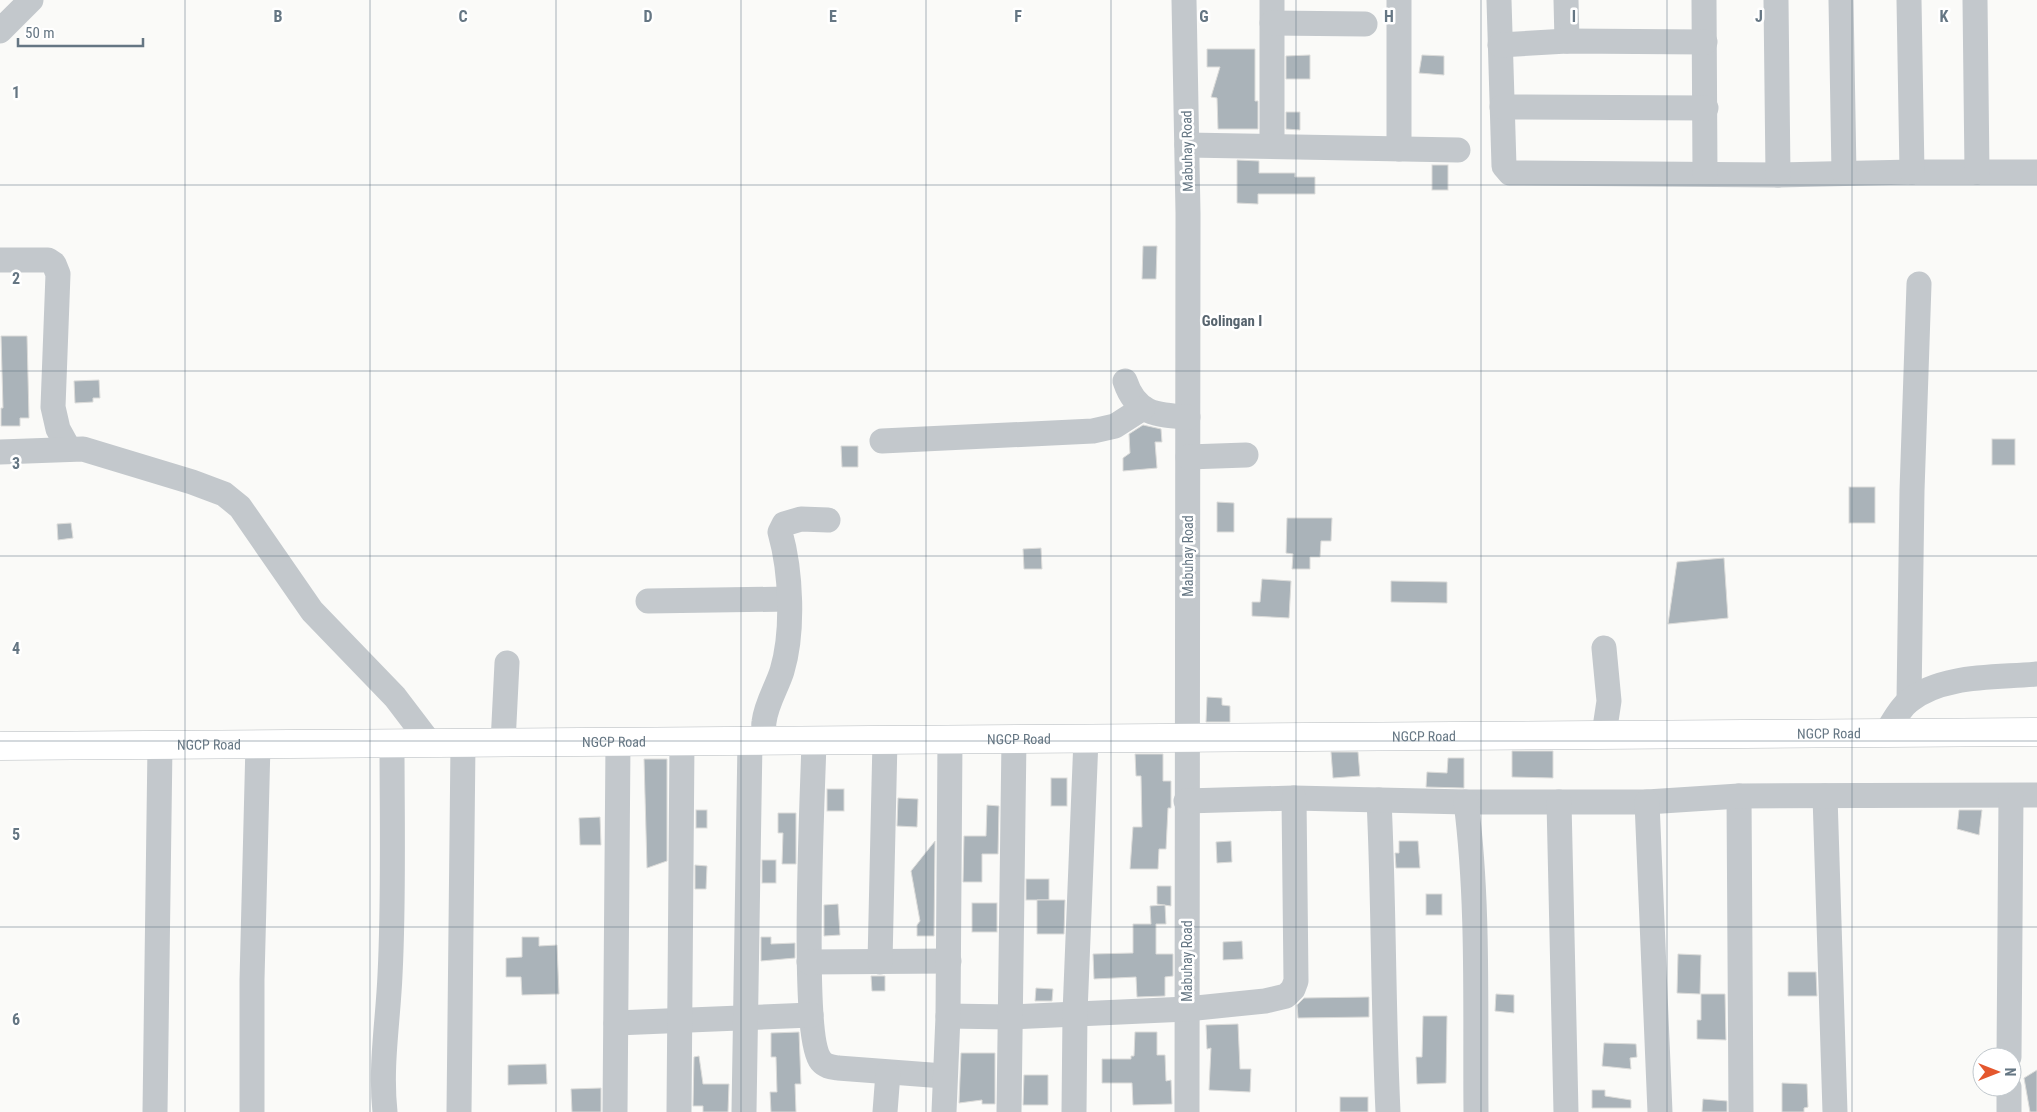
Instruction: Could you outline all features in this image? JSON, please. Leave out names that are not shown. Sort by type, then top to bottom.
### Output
[{"type":"main road","name":"NGCP Road","points":[[0,746],[2037,732]]},
{"type":"street","points":[[0,31],[31,0]]},
{"type":"street","name":"Mabuhay Road","points":[[1184,0],[1188,145],[1187,1112]]},
{"type":"street","points":[[1399,0],[1399,149]]},
{"type":"street","points":[[1499,0],[1504,166],[1510,173],[1778,174],[2037,172]]},
{"type":"street","points":[[1566,0],[1567,41]]},
{"type":"street","points":[[1704,0],[1705,173]]},
{"type":"street","points":[[1776,0],[1778,174]]},
{"type":"street","points":[[1842,0],[1844,173]]},
{"type":"street","points":[[1909,0],[1912,172]]},
{"type":"street","points":[[1975,0],[1977,172]]},
{"type":"street","points":[[1272,145],[1272,11],[1365,24]]},
{"type":"street","points":[[1500,45],[1567,41],[1705,42]]},
{"type":"street","points":[[1502,107],[1706,108]]},
{"type":"street","points":[[1188,145],[1272,145],[1458,150]]},
{"type":"street","points":[[0,260],[48,260],[54,264],[58,274],[53,407],[58,429],[69,449]]},
{"type":"street","points":[[1909,701],[1912,491],[1919,284]]},
{"type":"street","points":[[1125,381],[1130,396],[1143,408],[1164,416],[1188,417]]},
{"type":"street","points":[[882,440],[1093,430],[1115,426],[1143,408]]},
{"type":"street","points":[[0,452],[83,449],[192,482],[224,494],[240,507],[312,611],[395,696],[430,743]]},
{"type":"street","points":[[1188,458],[1246,455]]},
{"type":"street","points":[[744,1112],[758,741],[782,670],[789,635],[789,599],[783,543],[780,532],[784,524],[801,519],[828,520]]},
{"type":"street","points":[[648,601],[789,599]]},
{"type":"street","points":[[1604,648],[1608,701],[1604,734]]},
{"type":"street","points":[[503,743],[507,663]]},
{"type":"street","points":[[1886,733],[1909,701],[1927,690],[1952,683],[2036,672]]},
{"type":"street","points":[[1009,1112],[1014,739]]},
{"type":"street","points":[[1074,1112],[1075,1013],[1086,739]]},
{"type":"street","points":[[880,962],[885,740]]},
{"type":"street","points":[[944,1112],[949,960],[950,740]]},
{"type":"street","points":[[814,741],[809,962],[811,1015],[820,1060],[826,1066],[888,1073],[944,1076]]},
{"type":"street","points":[[615,1112],[618,742]]},
{"type":"street","points":[[679,1112],[682,742]]},
{"type":"street","points":[[385,1112],[382,1056],[390,978],[392,743]]},
{"type":"street","points":[[459,1112],[463,743]]},
{"type":"street","points":[[252,1112],[252,980],[258,744]]},
{"type":"street","points":[[155,1112],[160,745]]},
{"type":"street","points":[[1186,801],[1294,798],[1466,802],[1647,802],[1739,796],[2037,795]]},
{"type":"street","points":[[1739,796],[1742,1112]]},
{"type":"street","points":[[1825,796],[1836,1112]]},
{"type":"street","points":[[2009,1047],[2011,796]]},
{"type":"street","points":[[948,1016],[1010,1017],[1187,1009],[1265,1001],[1286,996],[1293,989],[1296,981],[1294,798]]},
{"type":"street","points":[[1379,800],[1382,870],[1383,1001],[1388,1112]]},
{"type":"street","points":[[1466,802],[1471,836],[1475,951],[1476,1112]]},
{"type":"street","points":[[1560,802],[1566,1112]]},
{"type":"street","points":[[1647,802],[1660,1112]]},
{"type":"street","points":[[809,962],[949,960]]},
{"type":"street","points":[[616,1023],[680,1022],[811,1015]]},
{"type":"street","points":[[885,1112],[888,1073]]},
{"type":"street","points":[[2009,1097],[2009,1112]]},
{"type":"building","points":[[1207,49],[1255,49],[1255,101],[1258,101],[1258,129],[1218,129],[1217,98],[1211,97],[1220,67],[1207,67]]},
{"type":"building","points":[[1310,55],[1310,79],[1286,79],[1286,56]]},
{"type":"building","points":[[1422,55],[1444,56],[1444,75],[1419,73]]},
{"type":"building","points":[[1286,112],[1300,112],[1300,130],[1286,129]]},
{"type":"building","points":[[1237,160],[1259,161],[1259,173],[1295,173],[1295,177],[1315,177],[1315,194],[1258,194],[1258,204],[1237,203]]},
{"type":"building","points":[[1432,165],[1448,165],[1448,190],[1432,190]]},
{"type":"building","points":[[1143,246],[1157,246],[1156,279],[1142,279]]},
{"type":"building","points":[[1,336],[27,336],[29,418],[20,418],[20,426],[1,426],[1,408],[3,408]]},
{"type":"building","points":[[99,380],[100,398],[93,398],[93,402],[75,403],[74,381]]},
{"type":"building","points":[[1143,425],[1161,429],[1162,442],[1155,442],[1157,468],[1123,471],[1123,458],[1130,453],[1129,434]]},
{"type":"building","points":[[1992,439],[2015,439],[2015,465],[1992,465]]},
{"type":"building","points":[[841,446],[858,446],[858,467],[842,467]]},
{"type":"building","points":[[1849,487],[1875,487],[1875,523],[1849,523]]},
{"type":"building","points":[[1217,502],[1234,503],[1234,532],[1217,532]]},
{"type":"building","points":[[1287,518],[1332,518],[1331,541],[1321,541],[1320,557],[1310,557],[1310,569],[1292,569],[1293,554],[1286,553]]},
{"type":"building","points":[[71,523],[73,538],[58,540],[57,524]]},
{"type":"building","points":[[1041,548],[1042,569],[1024,569],[1023,549]]},
{"type":"building","points":[[1724,558],[1728,618],[1668,624],[1677,562]]},
{"type":"building","points":[[1262,579],[1291,581],[1289,618],[1252,616],[1252,602],[1260,602]]},
{"type":"building","points":[[1391,581],[1447,582],[1447,603],[1391,602]]},
{"type":"building","points":[[1207,697],[1222,698],[1222,705],[1230,706],[1230,722],[1206,722]]},
{"type":"building","points":[[1512,751],[1553,751],[1553,778],[1512,777]]},
{"type":"building","points":[[1331,752],[1358,752],[1360,776],[1333,778]]},
{"type":"building","points":[[1135,754],[1163,754],[1163,781],[1171,781],[1171,808],[1168,808],[1166,849],[1159,849],[1158,869],[1130,869],[1133,827],[1142,827],[1141,776],[1136,776]]},
{"type":"building","points":[[1448,758],[1464,758],[1464,788],[1426,787],[1427,772],[1447,773]]},
{"type":"building","points":[[644,759],[667,759],[667,861],[647,868]]},
{"type":"building","points":[[1051,778],[1067,778],[1067,806],[1051,806]]},
{"type":"building","points":[[827,789],[844,789],[844,811],[827,811]]},
{"type":"building","points":[[898,798],[918,799],[917,827],[897,826]]},
{"type":"building","points":[[987,805],[999,806],[998,854],[982,854],[982,882],[963,882],[964,836],[986,836]]},
{"type":"building","points":[[696,810],[707,810],[707,828],[696,828]]},
{"type":"building","points":[[1959,810],[1982,810],[1979,835],[1957,829]]},
{"type":"building","points":[[778,813],[796,813],[796,864],[782,864],[783,833],[778,833]]},
{"type":"building","points":[[600,817],[601,845],[580,845],[579,818]]},
{"type":"building","points":[[935,841],[934,936],[917,936],[917,925],[920,921],[911,871]]},
{"type":"building","points":[[1231,841],[1232,862],[1217,863],[1216,842]]},
{"type":"building","points":[[1399,841],[1418,841],[1420,868],[1396,868],[1395,853],[1399,853]]},
{"type":"building","points":[[762,860],[776,860],[776,883],[762,883]]},
{"type":"building","points":[[695,865],[707,866],[706,889],[695,889]]},
{"type":"building","points":[[1026,879],[1049,879],[1049,900],[1026,900]]},
{"type":"building","points":[[1157,886],[1171,886],[1171,906],[1157,904]]},
{"type":"building","points":[[1426,894],[1442,894],[1442,915],[1426,915]]},
{"type":"building","points":[[1037,900],[1065,900],[1064,934],[1037,934]]},
{"type":"building","points":[[972,903],[997,903],[997,932],[972,932]]},
{"type":"building","points":[[838,904],[840,935],[824,936],[824,905]]},
{"type":"building","points":[[1165,905],[1166,924],[1156,924],[1156,954],[1173,954],[1173,976],[1165,977],[1165,996],[1137,997],[1136,977],[1094,979],[1093,954],[1133,953],[1133,924],[1151,924],[1150,906]]},
{"type":"building","points":[[522,937],[539,937],[539,946],[557,945],[559,994],[522,995],[521,977],[506,977],[506,958],[522,957]]},
{"type":"building","points":[[761,937],[771,937],[771,944],[795,943],[795,958],[761,961]]},
{"type":"building","points":[[1242,941],[1243,959],[1223,960],[1223,942]]},
{"type":"building","points":[[1678,954],[1701,955],[1700,994],[1677,993]]},
{"type":"building","points":[[1788,972],[1816,972],[1817,996],[1788,996]]},
{"type":"building","points":[[871,976],[885,976],[885,991],[872,991]]},
{"type":"building","points":[[1036,988],[1053,989],[1052,1001],[1035,1001]]},
{"type":"building","points":[[1496,994],[1514,995],[1514,1013],[1495,1011]]},
{"type":"building","points":[[1701,994],[1725,994],[1726,1040],[1697,1039],[1697,1020],[1701,1020]]},
{"type":"building","points":[[1369,997],[1369,1017],[1298,1018],[1297,1005],[1304,998]]},
{"type":"building","points":[[1423,1016],[1447,1016],[1446,1083],[1417,1084],[1416,1057],[1422,1057]]},
{"type":"building","points":[[1238,1024],[1240,1069],[1251,1069],[1250,1092],[1209,1090],[1211,1048],[1207,1049],[1206,1025]]},
{"type":"building","points":[[799,1032],[801,1084],[795,1084],[796,1112],[771,1112],[770,1092],[777,1092],[776,1057],[771,1057],[771,1033]]},
{"type":"building","points":[[1135,1032],[1157,1032],[1157,1055],[1165,1055],[1166,1081],[1171,1080],[1172,1104],[1133,1105],[1132,1083],[1102,1083],[1102,1059],[1131,1059],[1131,1056],[1134,1056]]},
{"type":"building","points":[[1604,1043],[1636,1044],[1637,1057],[1630,1058],[1631,1069],[1602,1066]]},
{"type":"building","points":[[961,1053],[995,1053],[995,1104],[982,1104],[982,1100],[959,1103]]},
{"type":"building","points":[[699,1056],[703,1084],[729,1084],[728,1112],[703,1112],[703,1106],[693,1106],[694,1057]]},
{"type":"building","points":[[546,1064],[547,1084],[508,1085],[508,1065]]},
{"type":"building","points":[[2037,1070],[2037,1112],[2030,1112],[2024,1078]]},
{"type":"building","points":[[1024,1075],[1048,1075],[1048,1105],[1023,1105]]},
{"type":"building","points":[[1782,1083],[1807,1084],[1808,1107],[1804,1108],[1804,1112],[1782,1112]]},
{"type":"building","points":[[601,1088],[601,1112],[572,1112],[571,1089]]},
{"type":"building","points":[[1592,1090],[1605,1090],[1605,1096],[1631,1100],[1631,1108],[1592,1108]]},
{"type":"building","points":[[1340,1097],[1368,1097],[1368,1112],[1340,1112]]},
{"type":"building","points":[[1703,1099],[1727,1101],[1727,1112],[1702,1112]]},
{"type":"district","name":"Golingan I","points":[[1232,321]]}]
